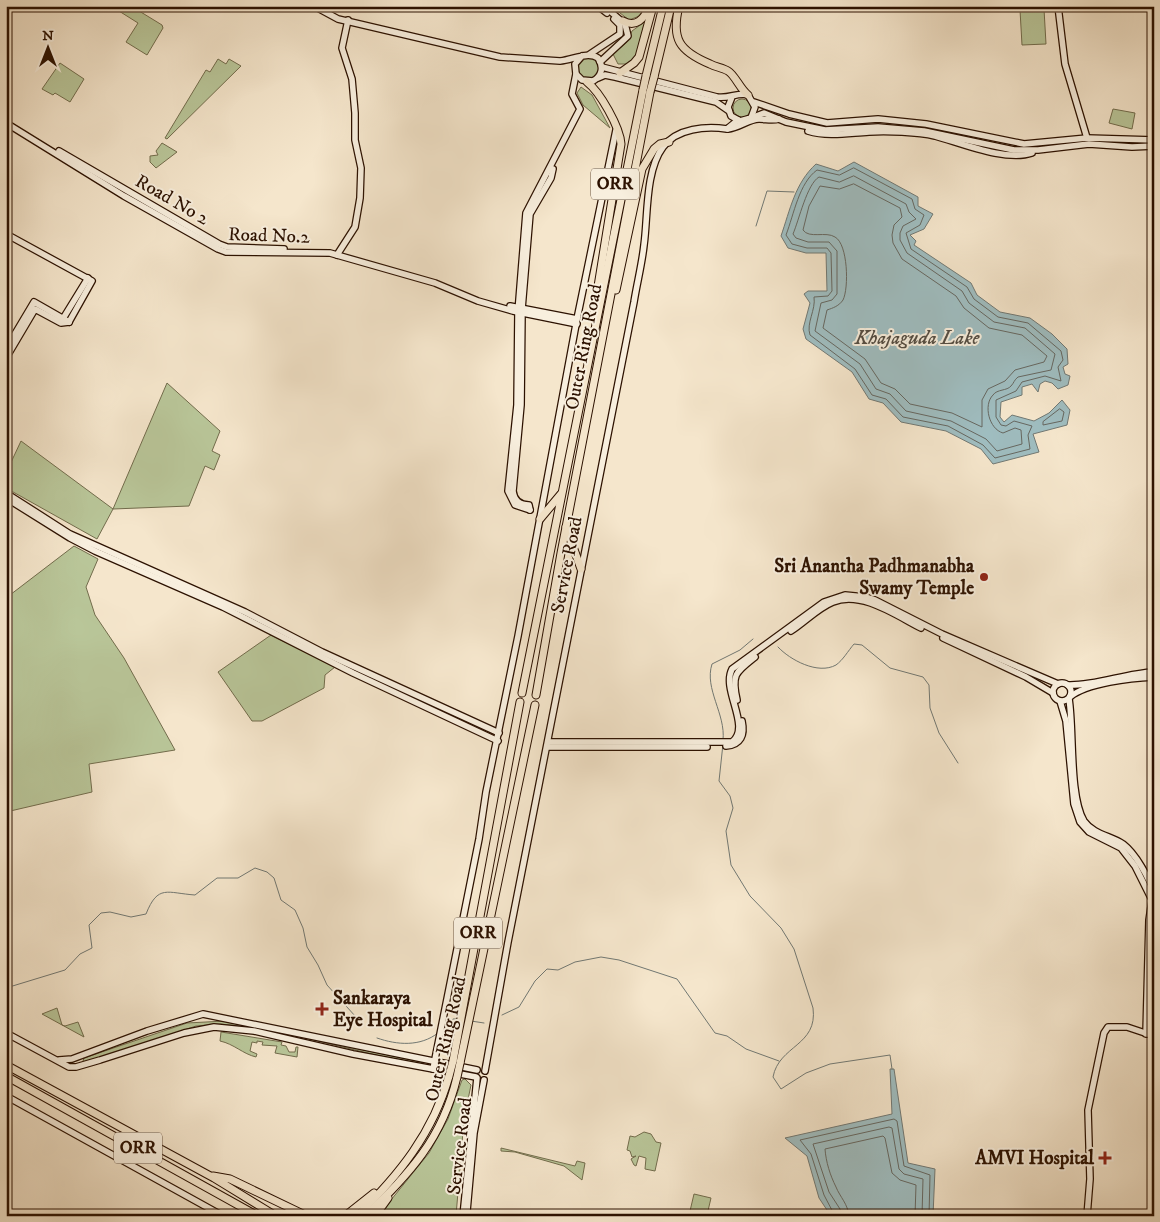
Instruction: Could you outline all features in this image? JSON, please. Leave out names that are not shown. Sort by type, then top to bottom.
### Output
[{"type":"highway","points":[[622,25],[638,22],[644,17],[649,6]]},
{"type":"highway","points":[[620,72],[634,63],[639,57],[653,6]]},
{"type":"highway","name":"Outer Ring Road","points":[[522,692],[541,605],[589,356],[647,91],[663,6]]},
{"type":"highway","name":"Outer Ring Road","points":[[650,76],[671,6]]},
{"type":"highway","points":[[679,6],[676,28],[681,45],[688,54],[732,73],[739,86],[748,95]]},
{"type":"highway","name":"ORR","points":[[586,81],[598,93],[617,128],[621,140],[621,155],[603,250],[589,356]]},
{"type":"highway","name":"Outer Ring Road","points":[[536,695],[647,91]]},
{"type":"highway","name":"ORR","points":[[599,358],[624,259],[642,169],[654,149],[660,144],[669,142]]},
{"type":"highway","points":[[540,519],[562,493]]},
{"type":"highway","points":[[566,527],[581,569]]},
{"type":"highway","points":[[541,605],[551,606]]},
{"type":"highway","name":"Outer Ring Road","points":[[456,1062],[461,1019],[520,702]]},
{"type":"highway","name":"Outer Ring Road","points":[[394,1189],[415,1165],[436,1133],[452,1097],[453,1076],[469,1020],[534,705]]},
{"type":"highway","name":"ORR","points":[[6,1065],[208,1175],[276,1216]]},
{"type":"highway","name":"ORR","points":[[6,1076],[258,1216]]},
{"type":"highway","name":"Outer Ring Road","points":[[387,1185],[408,1160],[428,1130],[453,1076]]},
{"type":"highway","points":[[208,1175],[230,1179],[307,1216]]},
{"type":"highway","points":[[345,1216],[387,1185]]},
{"type":"highway","points":[[357,1216],[387,1185]]},
{"type":"highway","points":[[366,1216],[394,1189]]},
{"type":"highway","points":[[375,1216],[394,1189]]},
{"type":"main road","points":[[314,6],[338,18],[500,57],[560,61],[590,54],[617,37],[622,25]]},
{"type":"main road","points":[[598,6],[627,27],[628,36],[601,65],[598,78]]},
{"type":"main road","points":[[604,6],[622,25]]},
{"type":"main road","points":[[1058,6],[1066,64],[1087,138]]},
{"type":"main road","points":[[348,20],[342,48],[352,80],[355,140],[361,168],[360,198],[355,227],[338,253],[436,280],[479,298],[520,310],[577,322]]},
{"type":"main road","points":[[590,54],[601,65],[620,72],[717,97],[732,97]]},
{"type":"main road","points":[[511,489],[521,405],[520,310],[527,219],[551,178],[555,160],[580,109],[573,98],[572,91],[578,59],[582,56]]},
{"type":"main road","points":[[560,61],[586,81]]},
{"type":"main road","points":[[572,91],[586,81],[609,76],[722,104],[738,120],[744,121],[764,113],[779,119],[825,130],[878,127],[914,132]]},
{"type":"main road","points":[[730,113],[729,102],[737,94],[748,95],[754,102],[826,123],[878,119],[926,124],[1024,144],[1087,138],[1154,140]]},
{"type":"main road","points":[[752,118],[755,112],[754,102]]},
{"type":"main road","name":"Road No 2","points":[[6,119],[133,196],[219,244],[227,247],[338,253]]},
{"type":"main road","points":[[669,142],[678,135],[692,130],[738,128],[756,119],[773,121],[779,119]]},
{"type":"main road","points":[[727,129],[738,120]]},
{"type":"main road","name":"Road No 2","points":[[6,123],[124,196]]},
{"type":"main road","name":"Service Road","points":[[484,1080],[433,1070],[479,839],[486,792],[498,741],[577,322],[617,128]]},
{"type":"main road","points":[[808,131],[824,134],[880,132],[938,133],[995,148],[1038,150],[1089,144],[1132,147],[1154,146]]},
{"type":"main road","name":"Service Road","points":[[464,1216],[474,1133],[484,1080],[487,1076],[485,1071],[493,1019],[634,302],[654,168],[663,147],[669,142]]},
{"type":"main road","name":"Road No.2","points":[[124,196],[226,252],[338,253]]},
{"type":"main road","points":[[6,234],[90,279]]},
{"type":"main road","points":[[64,318],[90,279]]},
{"type":"main road","points":[[69,322],[90,279]]},
{"type":"main road","points":[[6,348],[34,302],[69,322]]},
{"type":"main road","points":[[6,358],[35,310],[61,323],[69,322]]},
{"type":"main road","points":[[6,493],[70,534],[186,588],[407,699],[498,741]]},
{"type":"main road","points":[[6,498],[70,538],[245,612],[322,652],[499,733]]},
{"type":"main road","points":[[766,647],[824,602],[835,597],[854,595],[875,600],[942,634],[1058,684],[1086,684],[1124,675],[1154,672]]},
{"type":"main road","points":[[547,744],[723,744],[735,740],[739,727],[728,677],[732,669],[834,601],[854,599],[877,607],[996,662],[1046,688],[1060,702],[1066,721],[1076,812],[1080,822],[1089,832],[1121,848],[1135,866],[1152,900],[1146,1034]]},
{"type":"main road","points":[[1060,702],[1070,698],[1079,691],[1097,686],[1154,677]]},
{"type":"main road","points":[[1053,693],[1058,684]]},
{"type":"main road","points":[[1068,685],[1072,691],[1070,698],[1078,798],[1083,819],[1095,830],[1123,844],[1129,850],[1154,893]]},
{"type":"main road","points":[[407,699],[410,692]]},
{"type":"main road","points":[[449,719],[452,712]]},
{"type":"main road","points":[[57,1059],[65,1060],[79,1056],[198,1015],[212,1015],[485,1071]]},
{"type":"main road","points":[[266,1034],[268,1027]]},
{"type":"main road","points":[[1087,1216],[1090,1180],[1088,1110],[1100,1046],[1108,1027],[1127,1027],[1154,1036]]},
{"type":"main road","points":[[6,1033],[69,1067],[84,1065],[200,1029],[237,1029],[433,1070]]},
{"type":"main road","points":[[79,1056],[84,1065]]},
{"type":"main road","name":"Service Road","points":[[464,1216],[477,1070]]},
{"type":"main road","points":[[6,1096],[223,1216]]},
{"type":"green space","points":[[111,6],[131,6],[162,25],[163,28],[147,55],[126,42],[138,23]]},
{"type":"green space","points":[[611,6],[647,6],[642,15],[629,20]]},
{"type":"green space","points":[[1044,9],[1046,44],[1022,45],[1020,10]]},
{"type":"green space","points":[[649,13],[640,53],[630,64],[618,64],[613,54],[627,42],[632,31],[643,23]]},
{"type":"green space","points":[[588,57],[596,60],[599,68],[596,76],[588,79],[580,76],[577,68],[580,60]]},
{"type":"green space","points":[[218,59],[226,64],[229,59],[241,66],[167,139],[165,138],[206,70],[210,72]]},
{"type":"green space","points":[[60,63],[84,79],[70,102],[55,93],[53,95],[42,89]]},
{"type":"green space","points":[[581,87],[592,95],[610,128],[583,105],[577,93]]},
{"type":"green space","points":[[738,99],[746,99],[751,104],[749,115],[738,117],[733,112],[733,104]]},
{"type":"green space","points":[[1113,109],[1135,113],[1132,129],[1109,123]]},
{"type":"green space","points":[[162,143],[177,152],[156,168],[150,162],[150,156],[158,155],[156,151]]},
{"type":"green space","points":[[167,383],[220,431],[212,451],[220,455],[214,470],[205,466],[189,506],[113,509]]},
{"type":"green space","points":[[21,441],[113,509],[97,539],[6,488],[6,473]]},
{"type":"green space","points":[[74,546],[98,559],[86,587],[95,615],[124,658],[175,750],[89,764],[92,792],[6,812],[6,598]]},
{"type":"green space","points":[[271,635],[335,667],[325,675],[324,688],[262,721],[252,721],[218,672]]},
{"type":"green space","points":[[57,1008],[62,1025],[42,1014]]},
{"type":"green space","points":[[225,1021],[261,1028],[220,1024],[196,1026],[86,1063],[83,1061],[84,1058],[187,1023]]},
{"type":"green space","points":[[78,1022],[84,1037],[62,1025],[65,1026]]},
{"type":"green space","points":[[272,1030],[422,1063],[420,1065],[401,1061]]},
{"type":"green space","points":[[221,1032],[282,1042],[281,1045],[286,1046],[289,1052],[295,1052],[296,1047],[298,1047],[297,1057],[275,1053],[277,1046],[262,1045],[263,1042],[257,1041],[257,1043],[252,1042],[250,1051],[257,1054],[256,1057],[251,1056],[230,1044],[220,1041]]},
{"type":"green space","points":[[465,1079],[471,1085],[464,1119],[456,1216],[378,1216],[429,1153],[448,1119],[462,1080]]},
{"type":"green space","points":[[644,1132],[651,1134],[656,1142],[661,1143],[655,1171],[645,1169],[646,1158],[639,1156],[636,1166],[634,1165],[631,1159],[636,1156],[632,1157],[630,1151],[627,1150],[630,1136],[635,1137]]},
{"type":"green space","points":[[501,1148],[575,1166],[577,1161],[585,1163],[582,1180],[564,1166],[515,1152],[501,1151]]},
{"type":"green space","points":[[694,1194],[711,1198],[707,1215],[690,1211]]},
{"type":"water","name":"Khajaguda Lake","points":[[854,162],[918,197],[918,206],[933,214],[924,229],[910,235],[916,241],[914,245],[971,283],[977,295],[1000,312],[1030,318],[1052,334],[1067,349],[1068,364],[1063,367],[1065,374],[1070,376],[1068,385],[1058,389],[1052,383],[1045,381],[1040,384],[1038,392],[1032,384],[1022,387],[1022,395],[1001,402],[1000,417],[1004,422],[1012,415],[1034,421],[1049,413],[1062,400],[1070,410],[1067,425],[1033,434],[1039,452],[993,464],[981,449],[946,431],[901,422],[883,403],[869,399],[852,372],[806,339],[803,329],[810,303],[804,294],[808,291],[827,291],[826,253],[806,253],[788,248],[781,236],[798,188],[809,171],[816,164],[838,171]]},
{"type":"water","points":[[890,1069],[894,1069],[908,1163],[935,1169],[933,1216],[831,1216],[819,1198],[807,1156],[785,1138],[892,1114]]},
{"type":"waterway","points":[[756,226],[767,191],[794,192]]},
{"type":"waterway","points":[[723,740],[723,730],[711,683],[710,673],[712,664],[740,650],[753,639]]},
{"type":"waterway","points":[[778,647],[790,657],[805,665],[829,668],[836,665],[854,644],[862,645],[890,668],[923,677],[929,685],[930,708],[939,733],[958,763]]},
{"type":"waterway","points":[[723,744],[719,781],[730,796],[733,808],[726,831],[731,865],[750,896],[781,928],[794,949],[813,1008],[813,1021],[810,1030],[782,1058],[773,1077],[781,1089],[806,1073],[830,1064],[890,1055],[892,1069]]},
{"type":"waterway","points":[[6,988],[65,970],[80,954],[92,948],[89,925],[101,913],[110,912],[131,917],[146,914],[150,904],[159,894],[170,892],[195,895],[217,878],[238,878],[255,868],[267,872],[274,878],[281,900],[295,910],[303,928],[307,947],[327,985],[356,1017]]},
{"type":"waterway","points":[[502,1015],[519,1007],[535,981],[547,969],[558,970],[575,962],[601,957],[619,960],[677,979],[715,1033],[727,1036],[746,1049],[779,1061]]},
{"type":"waterway","points":[[444,1027],[453,1019],[457,1019]]},
{"type":"waterway","points":[[471,1021],[484,1023]]},
{"type":"waterway","points":[[377,1038],[392,1042],[416,1043],[431,1038],[438,1033]]},
{"type":"place","name":"Sri Anantha Padhmanabha Swamy Temple","points":[[984,577]]},
{"type":"place","name":"Sankaraya Eye Hospital","points":[[322,1009]]},
{"type":"place","name":"AMVI Hospital","points":[[1105,1158]]}]
